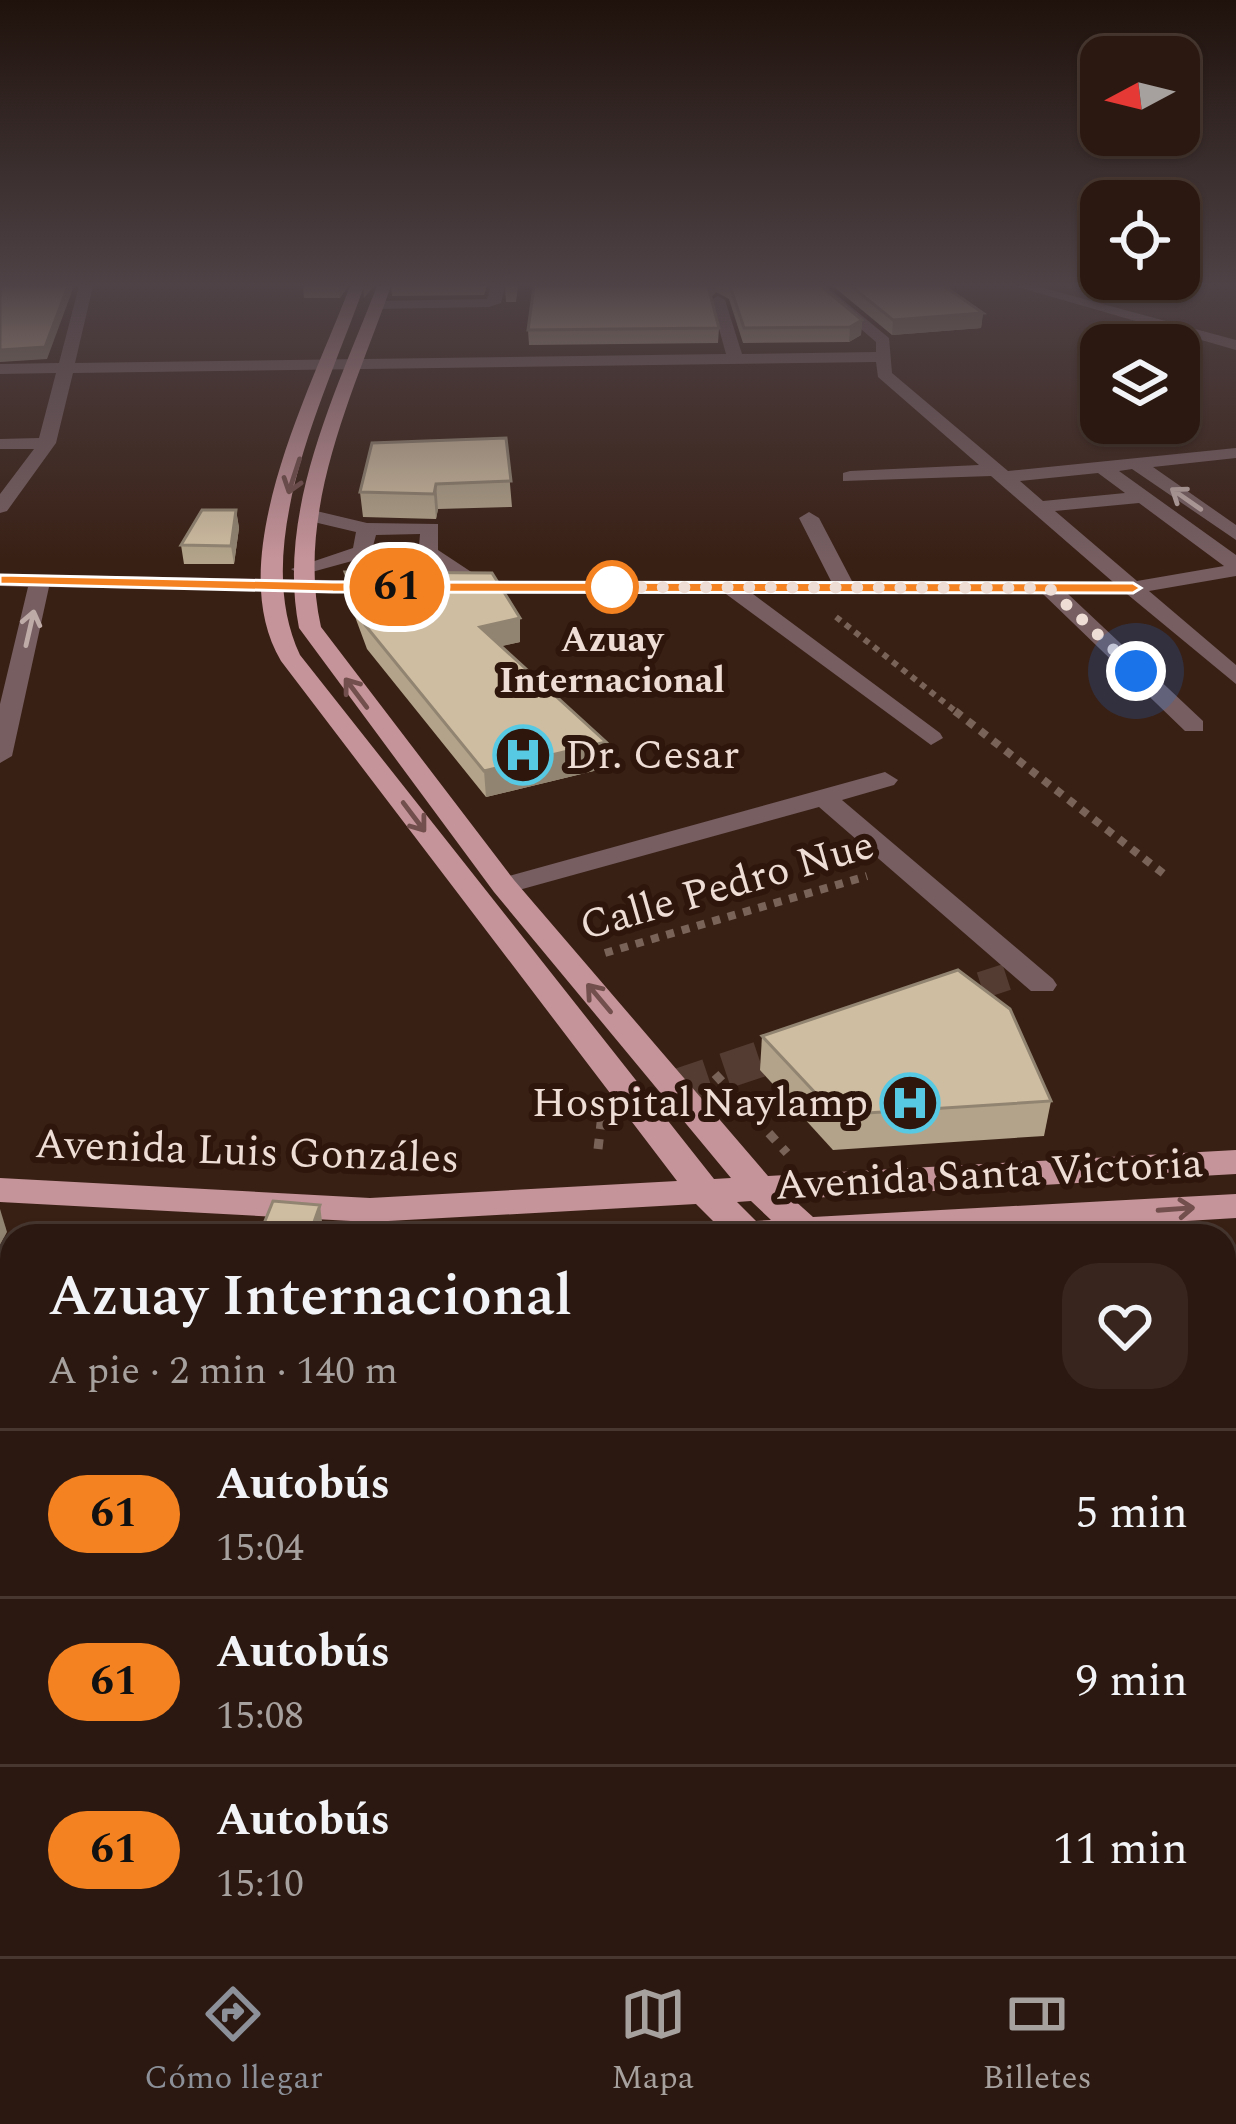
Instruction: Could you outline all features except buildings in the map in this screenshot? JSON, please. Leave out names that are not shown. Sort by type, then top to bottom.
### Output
[{"type":"main road","points":[[338,377],[282,512],[269,585],[277,630],[290,656],[706,1193],[738,1224]]},
{"type":"main road","points":[[340,377],[308,515],[300,578],[322,650],[504,886],[760,1190],[799,1224]]},
{"type":"main road","name":"Avenida Santa Victoria","points":[[706,1193],[1236,1162]]},
{"type":"main road","name":"Avenida Luis Gonzáles","points":[[0,1190],[366,1223],[706,1193]]},
{"type":"main road","name":"Avenida Santa Victoria","points":[[962,1224],[1236,1206]]},
{"type":"street","points":[[0,507],[46,443],[63,377]]},
{"type":"street","points":[[888,377],[1236,677]]},
{"type":"street","points":[[0,444],[46,443]]},
{"type":"street","points":[[850,477],[1103,468],[1236,453]]},
{"type":"street","points":[[1136,464],[1232,528]]},
{"type":"street","points":[[1103,468],[1236,568]]},
{"type":"street","points":[[1041,507],[1142,496]]},
{"type":"street","points":[[308,515],[367,529],[431,529],[428,551]]},
{"type":"street","points":[[809,518],[844,587]]},
{"type":"street","points":[[367,529],[371,552]]},
{"type":"street","points":[[0,580],[269,585],[371,552],[428,551],[480,587]]},
{"type":"street","points":[[333,587],[371,552]]},
{"type":"street","points":[[300,578],[333,587],[1133,588],[1236,568]]},
{"type":"street","points":[[0,756],[40,582]]},
{"type":"street","points":[[730,587],[931,738]]},
{"type":"street","points":[[1049,588],[1194,726]]},
{"type":"street","points":[[504,886],[885,780]]},
{"type":"street","points":[[823,797],[1042,986]]},
{"type":"path","points":[[797,587],[1169,878]]},
{"type":"path","name":"Calle Pedro Nue","points":[[569,964],[902,866]]},
{"type":"path","points":[[598,1149],[603,1113]]},
{"type":"tunnel","points":[[942,998],[1025,971]]},
{"type":"tunnel","points":[[674,1088],[799,1046]]},
{"type":"bus line","name":"61","points":[[0,580],[333,587],[1133,588]]},
{"type":"place","name":"Azuay Internacional","points":[[612,587]]},
{"type":"place","name":"Dr. Cesar","points":[[523,755]]},
{"type":"place","name":"Hospital Naylamp","points":[[910,1103]]},
{"type":"route","points":[[612,587],[605,587],[1049,588],[1136,671]]}]
